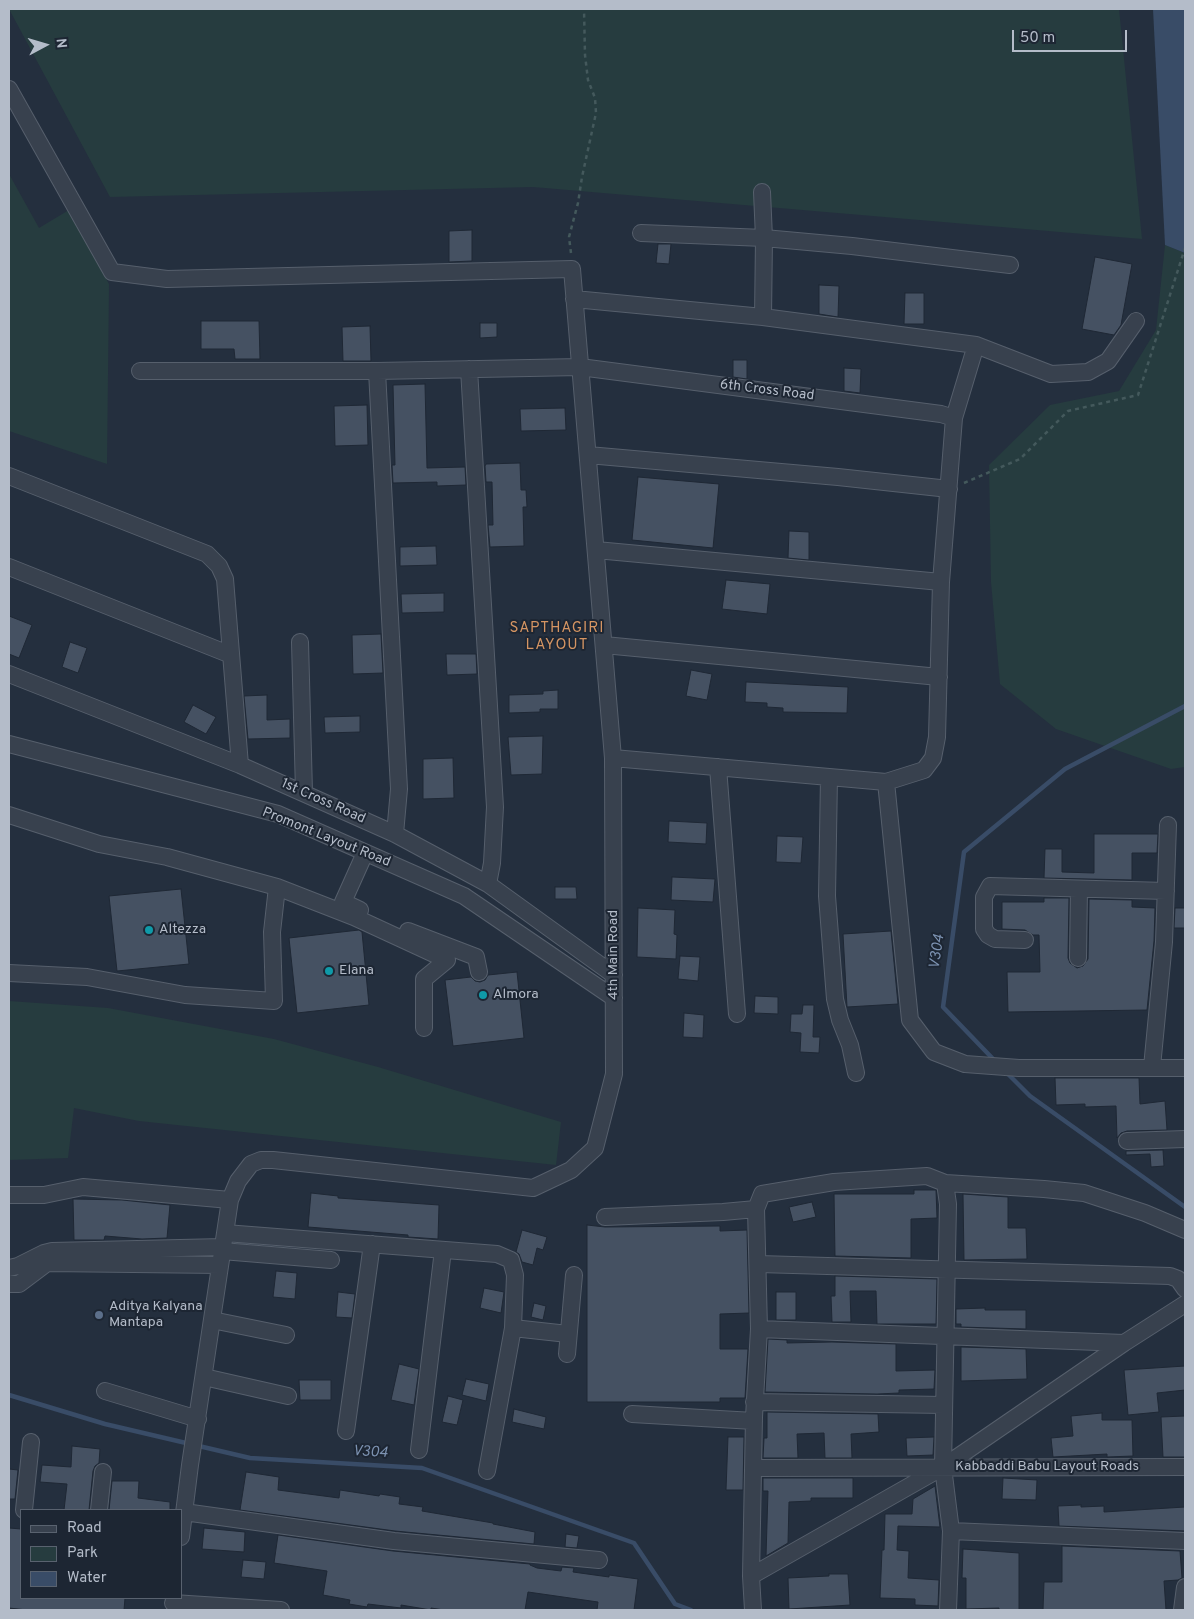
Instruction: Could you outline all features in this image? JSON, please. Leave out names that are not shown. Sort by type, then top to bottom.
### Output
[{"type":"street","name":"4th Main Road","points":[[9,89],[112,272],[167,279],[572,269],[613,758],[614,1074],[595,1148],[572,1170],[533,1188],[261,1160],[250,1164],[244,1171],[230,1200]]},
{"type":"street","points":[[762,192],[764,238],[763,317]]},
{"type":"street","points":[[640,232],[764,238],[1010,265]]},
{"type":"street","points":[[574,300],[763,317],[976,345],[1051,374],[1088,372],[1108,362],[1136,322]]},
{"type":"street","points":[[613,758],[886,782],[924,770],[933,758],[937,737],[941,582],[954,418],[976,345]]},
{"type":"street","name":"6th Cross Road","points":[[140,371],[377,372],[580,367],[941,414],[954,418]]},
{"type":"street","points":[[469,369],[495,807],[492,863],[488,884]]},
{"type":"street","points":[[377,372],[399,790],[395,834]]},
{"type":"street","points":[[588,455],[838,477],[948,489]]},
{"type":"street","points":[[9,476],[207,554],[219,566],[224,579],[240,765]]},
{"type":"street","points":[[596,550],[941,582]]},
{"type":"street","points":[[9,567],[231,655]]},
{"type":"street","points":[[300,642],[304,792]]},
{"type":"street","points":[[604,645],[939,678]]},
{"type":"street","name":"1st Cross Road","points":[[9,674],[240,765],[395,834],[488,884],[614,975]]},
{"type":"street","name":"Promont Layout Road","points":[[9,744],[278,814],[464,896],[614,998]]},
{"type":"street","points":[[718,767],[738,1014]]},
{"type":"street","points":[[829,777],[826,896],[835,998],[840,1020],[850,1044],[856,1073]]},
{"type":"street","points":[[886,782],[910,1020],[934,1052],[965,1064],[1018,1068],[1185,1068]]},
{"type":"street","points":[[9,815],[99,844],[167,857],[276,887],[354,917],[447,960],[424,979],[424,1028]]},
{"type":"street","points":[[1152,1068],[1164,942],[1168,825]]},
{"type":"street","points":[[365,853],[343,902],[388,923],[476,957],[479,972]]},
{"type":"street","points":[[1025,940],[994,939],[984,929],[984,897],[990,886],[1166,891]]},
{"type":"street","points":[[9,973],[87,977],[185,995],[274,1001],[272,932],[276,887]]},
{"type":"street","points":[[1078,958],[1079,889]]},
{"type":"street","points":[[1127,1141],[1185,1140]]},
{"type":"street","points":[[753,1610],[751,1576],[754,1402],[759,1329],[759,1264],[756,1209],[762,1194],[834,1182],[927,1176],[945,1183],[1084,1193],[1145,1213],[1185,1230]]},
{"type":"street","points":[[943,1467],[948,1204],[945,1183]]},
{"type":"street","points":[[9,1195],[44,1195],[83,1187],[230,1200],[182,1527]]},
{"type":"street","points":[[605,1217],[713,1213],[756,1209]]},
{"type":"street","points":[[346,1431],[372,1244]]},
{"type":"street","points":[[9,1268],[52,1251],[223,1249],[372,1244],[497,1254],[511,1260],[515,1274],[513,1328],[487,1471]]},
{"type":"street","points":[[9,1284],[19,1284],[47,1263],[223,1249],[331,1260]]},
{"type":"street","points":[[419,1450],[443,1250]]},
{"type":"street","points":[[759,1264],[1170,1276],[1178,1279],[1185,1289]]},
{"type":"street","points":[[567,1354],[574,1275]]},
{"type":"street","points":[[751,1576],[943,1467],[1124,1343],[1185,1304]]},
{"type":"street","points":[[212,1320],[286,1335]]},
{"type":"street","points":[[513,1328],[568,1334]]},
{"type":"street","points":[[759,1329],[1124,1343]]},
{"type":"street","points":[[204,1377],[288,1396]]},
{"type":"street","points":[[105,1391],[197,1424]]},
{"type":"street","points":[[754,1402],[944,1405]]},
{"type":"street","points":[[632,1414],[754,1421]]},
{"type":"street","points":[[22,1509],[32,1442]]},
{"type":"street","points":[[754,1468],[943,1467]]},
{"type":"street","name":"Kabbaddi Babu Layout Roads","points":[[948,1610],[951,1531],[943,1467],[1185,1467]]},
{"type":"street","points":[[99,1509],[103,1472]]},
{"type":"street","points":[[184,1512],[394,1542],[599,1560]]},
{"type":"street","points":[[951,1531],[1185,1541]]},
{"type":"street","points":[[1182,1610],[1185,1587]]},
{"type":"street","points":[[173,1604],[281,1610]]},
{"type":"path","points":[[569,237],[578,203],[596,113],[595,98],[588,80],[585,56],[584,9]]},
{"type":"path","points":[[948,489],[1020,459],[1068,411],[1138,395],[1185,248]]},
{"type":"green space","points":[[9,9],[1119,9],[1142,239],[533,187],[110,197]]},
{"type":"green space","points":[[9,174],[39,228],[69,210],[109,284],[107,464],[9,431]]},
{"type":"green space","points":[[1165,245],[1185,253],[1185,767],[1171,769],[1056,729],[1000,684],[991,582],[989,465],[1050,405],[1119,391],[1156,330]]},
{"type":"green space","points":[[9,1001],[108,1008],[274,1039],[378,1067],[561,1122],[556,1165],[139,1121],[74,1108],[68,1158],[9,1160]]},
{"type":"water","points":[[1153,9],[1185,9],[1185,253],[1165,245]]},
{"type":"building","points":[[472,230],[472,261],[449,262],[449,231]]},
{"type":"building","points":[[658,244],[671,244],[669,264],[656,263]]},
{"type":"building","points":[[1095,257],[1132,264],[1121,325],[1114,335],[1082,329]]},
{"type":"building","points":[[819,285],[839,286],[838,317],[819,314]]},
{"type":"building","points":[[905,293],[924,293],[924,324],[904,324]]},
{"type":"building","points":[[201,321],[259,321],[260,359],[235,359],[234,349],[201,349]]},
{"type":"building","points":[[480,323],[497,323],[497,337],[480,338]]},
{"type":"building","points":[[370,326],[371,361],[343,361],[342,327]]},
{"type":"building","points":[[733,360],[747,360],[747,379],[733,377]]},
{"type":"building","points":[[844,368],[861,369],[860,393],[844,391]]},
{"type":"building","points":[[425,384],[427,468],[465,467],[466,485],[437,486],[437,482],[393,483],[392,465],[395,465],[393,385]]},
{"type":"building","points":[[367,405],[368,445],[335,446],[334,406]]},
{"type":"building","points":[[565,408],[566,430],[521,431],[520,409]]},
{"type":"building","points":[[520,463],[521,490],[526,490],[527,507],[523,507],[524,546],[490,547],[488,525],[493,525],[492,482],[486,482],[485,466],[486,464]]},
{"type":"building","points":[[638,477],[719,484],[713,548],[632,540]]},
{"type":"building","points":[[789,531],[809,532],[809,560],[788,558]]},
{"type":"building","points":[[436,546],[437,565],[400,566],[400,547]]},
{"type":"building","points":[[726,580],[770,584],[767,614],[722,609]]},
{"type":"building","points":[[444,593],[444,612],[402,613],[401,594]]},
{"type":"building","points":[[9,616],[32,625],[19,658],[9,654]]},
{"type":"building","points":[[381,634],[383,673],[353,674],[352,635]]},
{"type":"building","points":[[70,642],[87,648],[78,673],[62,667]]},
{"type":"building","points":[[446,654],[476,654],[477,674],[447,675]]},
{"type":"building","points":[[691,670],[712,674],[707,700],[686,696]]},
{"type":"building","points":[[746,682],[848,687],[847,713],[783,712],[783,708],[767,707],[767,703],[745,702]]},
{"type":"building","points":[[558,690],[558,709],[540,709],[540,712],[509,713],[509,695],[543,694],[543,691]]},
{"type":"building","points":[[267,695],[267,720],[290,719],[290,738],[248,739],[244,696]]},
{"type":"building","points":[[193,705],[216,717],[206,734],[184,722]]},
{"type":"building","points":[[360,716],[360,732],[325,733],[324,717]]},
{"type":"building","points":[[543,736],[542,774],[511,775],[508,737]]},
{"type":"building","points":[[453,758],[454,798],[423,799],[423,759]]},
{"type":"building","points":[[669,821],[707,823],[706,844],[668,842]]},
{"type":"building","points":[[1094,834],[1158,834],[1157,853],[1132,853],[1132,880],[1044,878],[1045,849],[1062,849],[1062,872],[1094,873]]},
{"type":"building","points":[[777,836],[803,837],[801,863],[776,862]]},
{"type":"building","points":[[672,877],[715,879],[713,902],[671,900]]},
{"type":"building","points":[[555,887],[576,887],[577,899],[555,899]]},
{"type":"building","name":"Altezza","points":[[181,889],[189,964],[117,971],[109,896]]},
{"type":"building","points":[[1044,898],[1069,898],[1068,958],[1070,963],[1077,968],[1083,966],[1088,959],[1089,899],[1132,900],[1132,907],[1155,908],[1154,941],[1147,1010],[1008,1012],[1007,972],[1040,972],[1039,935],[1033,935],[1025,930],[1002,929],[1002,902],[1044,902]]},
{"type":"building","points":[[638,908],[675,910],[676,959],[637,957]]},
{"type":"building","points":[[1175,908],[1185,908],[1185,928],[1174,928]]},
{"type":"building","name":"Elana","points":[[359,930],[362,932],[369,1005],[297,1013],[289,938]]},
{"type":"building","points":[[891,931],[898,1004],[847,1007],[843,934]]},
{"type":"building","points":[[680,956],[700,957],[698,981],[678,979]]},
{"type":"building","name":"Almora","points":[[517,972],[524,1038],[453,1046],[445,980],[471,977],[475,981],[480,982],[485,980],[488,975]]},
{"type":"building","points":[[755,996],[778,997],[778,1014],[754,1013]]},
{"type":"building","points":[[803,1005],[814,1005],[813,1037],[820,1037],[819,1053],[800,1052],[801,1033],[790,1032],[791,1014],[802,1014]]},
{"type":"building","points":[[684,1013],[704,1015],[703,1038],[683,1037]]},
{"type":"building","points":[[1055,1078],[1139,1078],[1140,1104],[1165,1101],[1167,1130],[1127,1131],[1121,1133],[1117,1138],[1116,1106],[1085,1107],[1085,1104],[1056,1105]]},
{"type":"building","points":[[1163,1150],[1164,1166],[1151,1167],[1150,1154],[1126,1155],[1126,1151]]},
{"type":"building","points":[[914,1190],[936,1190],[937,1218],[911,1219],[911,1258],[835,1256],[834,1194],[914,1194]]},
{"type":"building","points":[[311,1193],[338,1196],[338,1198],[439,1205],[438,1239],[308,1227]]},
{"type":"building","points":[[963,1194],[1008,1197],[1008,1228],[1026,1228],[1027,1259],[964,1260]]},
{"type":"building","points":[[73,1199],[122,1200],[170,1205],[167,1238],[142,1239],[105,1236],[104,1240],[74,1240]]},
{"type":"building","points":[[812,1202],[816,1217],[793,1222],[789,1207]]},
{"type":"building","points":[[587,1225],[605,1227],[720,1226],[720,1231],[747,1230],[749,1313],[720,1314],[720,1349],[748,1349],[745,1398],[720,1398],[720,1402],[587,1402]]},
{"type":"building","points":[[522,1230],[547,1237],[543,1250],[537,1248],[533,1265],[522,1262],[519,1254],[516,1252]]},
{"type":"building","points":[[276,1271],[297,1273],[295,1299],[273,1297]]},
{"type":"building","points":[[835,1276],[937,1279],[936,1324],[877,1324],[876,1291],[850,1291],[851,1322],[832,1322],[831,1296],[835,1296]]},
{"type":"building","points":[[484,1288],[504,1292],[501,1313],[480,1308]]},
{"type":"building","points":[[338,1292],[355,1294],[352,1318],[336,1317]]},
{"type":"building","points":[[776,1292],[796,1292],[796,1320],[776,1320]]},
{"type":"building","points":[[534,1303],[546,1306],[543,1320],[531,1317]]},
{"type":"building","points":[[985,1308],[985,1310],[1026,1310],[1026,1329],[961,1327],[961,1324],[956,1324],[956,1309]]},
{"type":"building","points":[[768,1339],[787,1340],[787,1343],[896,1344],[896,1371],[935,1370],[934,1389],[899,1390],[899,1393],[877,1394],[765,1392]]},
{"type":"building","points":[[961,1347],[1026,1349],[1027,1379],[961,1381]]},
{"type":"building","points":[[399,1364],[419,1369],[414,1405],[391,1400]]},
{"type":"building","points":[[1185,1366],[1185,1390],[1157,1393],[1159,1412],[1128,1415],[1124,1370]]},
{"type":"building","points":[[466,1379],[489,1384],[486,1401],[462,1395]]},
{"type":"building","points":[[299,1380],[331,1380],[331,1400],[300,1400]]},
{"type":"building","points":[[448,1396],[463,1400],[457,1425],[442,1422]]},
{"type":"building","points":[[514,1409],[546,1417],[544,1429],[512,1422]]},
{"type":"building","points":[[767,1412],[878,1414],[879,1432],[851,1434],[852,1458],[825,1458],[824,1433],[797,1434],[798,1458],[763,1458],[764,1438],[767,1438]]},
{"type":"building","points":[[1102,1413],[1102,1420],[1132,1420],[1133,1456],[1107,1457],[1107,1454],[1053,1457],[1051,1438],[1073,1436],[1071,1416]]},
{"type":"building","points":[[1185,1416],[1185,1457],[1163,1457],[1161,1417]]},
{"type":"building","points":[[728,1437],[744,1437],[743,1490],[726,1490]]},
{"type":"building","points":[[934,1437],[933,1455],[907,1456],[906,1438]]},
{"type":"building","points":[[72,1446],[100,1449],[99,1463],[93,1471],[89,1509],[64,1509],[67,1484],[40,1482],[42,1465],[71,1467]]},
{"type":"building","points":[[9,1469],[18,1470],[15,1499],[9,1499]]},
{"type":"building","points":[[246,1472],[279,1477],[278,1490],[339,1498],[340,1490],[400,1497],[399,1504],[423,1507],[422,1511],[535,1532],[534,1544],[395,1531],[240,1510]]},
{"type":"building","points":[[763,1478],[853,1478],[853,1498],[811,1498],[811,1501],[789,1502],[788,1543],[766,1556],[768,1491],[763,1491]]},
{"type":"building","points":[[1003,1478],[1037,1480],[1036,1500],[1002,1499]]},
{"type":"building","points":[[112,1481],[139,1481],[138,1498],[170,1502],[170,1509],[109,1509]]},
{"type":"building","points":[[935,1486],[940,1527],[898,1526],[897,1550],[909,1551],[908,1578],[939,1580],[938,1606],[915,1605],[915,1599],[880,1598],[885,1514],[912,1514],[913,1499]]},
{"type":"building","points":[[1081,1505],[1081,1507],[1104,1506],[1104,1512],[1185,1507],[1185,1531],[1059,1526],[1058,1506]]},
{"type":"building","points":[[9,1528],[20,1529],[20,1599],[125,1599],[124,1610],[27,1610],[9,1608]]},
{"type":"building","points":[[204,1528],[245,1532],[244,1552],[202,1549]]},
{"type":"building","points":[[566,1534],[579,1536],[577,1548],[565,1547]]},
{"type":"building","points":[[278,1535],[393,1551],[530,1564],[537,1568],[561,1571],[562,1567],[574,1568],[573,1572],[638,1579],[634,1610],[597,1610],[598,1602],[528,1592],[525,1610],[444,1610],[431,1608],[431,1610],[401,1605],[401,1608],[368,1604],[367,1607],[349,1604],[350,1600],[323,1595],[327,1571],[274,1563]]},
{"type":"building","points":[[1062,1546],[1180,1551],[1182,1578],[1164,1581],[1166,1610],[1043,1610],[1044,1582],[1062,1582]]},
{"type":"building","points":[[963,1549],[1019,1553],[1019,1610],[999,1610],[999,1608],[966,1609],[966,1578],[962,1578]]},
{"type":"building","points":[[243,1560],[266,1562],[264,1579],[241,1577]]},
{"type":"building","points":[[829,1574],[848,1574],[850,1605],[789,1609],[788,1578],[829,1576]]},
{"type":"waterway","name":"V304","points":[[996,1062],[943,1007],[964,852],[1065,769],[1185,706]]},
{"type":"waterway","name":"V304","points":[[1005,1071],[1030,1096],[1185,1207]]},
{"type":"waterway","name":"V304","points":[[9,1395],[105,1424],[250,1458],[422,1468],[634,1543],[675,1604],[691,1610]]},
{"type":"place","name":"Altezza","points":[[149,930]]},
{"type":"place","name":"Elana","points":[[329,971]]},
{"type":"place","name":"Almora","points":[[483,995]]},
{"type":"place","name":"Aditya Kalyana Mantapa","points":[[99,1315]]},
{"type":"district","name":"SAPTHAGIRI LAYOUT","points":[[557,638]]}]
